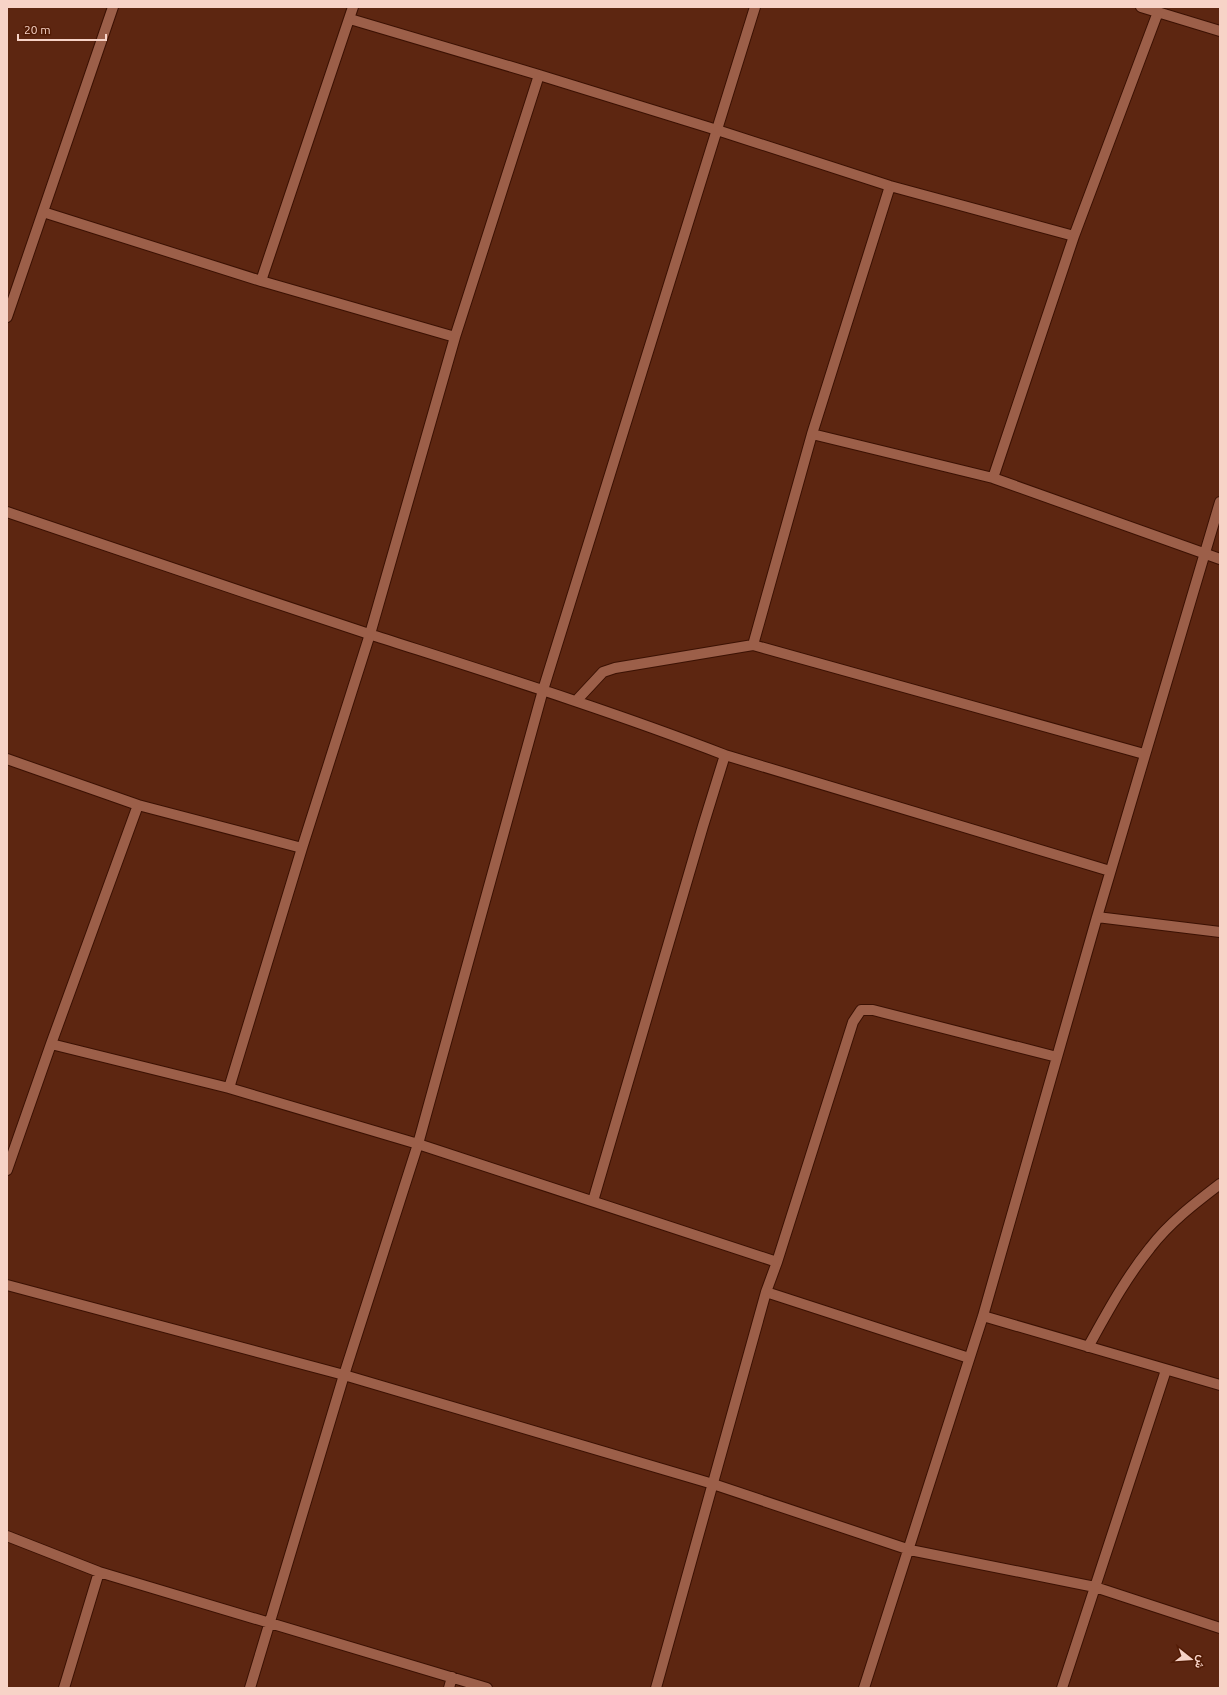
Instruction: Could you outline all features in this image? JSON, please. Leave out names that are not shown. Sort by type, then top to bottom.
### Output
[{"type":"street","points":[[7,317],[113,7]]},
{"type":"street","points":[[261,281],[353,7]]},
{"type":"street","points":[[250,1688],[344,1375],[418,1144],[543,690],[755,7]]},
{"type":"street","points":[[1141,7],[1220,31]]},
{"type":"street","points":[[993,478],[1074,236],[1158,12]]},
{"type":"street","points":[[350,19],[717,130],[890,186],[1074,236]]},
{"type":"street","points":[[229,1088],[302,848],[370,634],[455,337],[539,75]]},
{"type":"street","points":[[754,645],[812,434],[890,186]]},
{"type":"street","points":[[43,212],[261,281],[455,337]]},
{"type":"street","points":[[812,434],[993,478],[1220,559]]},
{"type":"street","points":[[864,1688],[910,1550],[983,1316],[1144,754],[1220,502]]},
{"type":"street","points":[[7,512],[370,634],[576,701],[725,755],[1110,871]]},
{"type":"street","points":[[576,701],[603,672],[615,668],[754,645],[1144,754]]},
{"type":"street","points":[[593,1201],[700,833],[725,755]]},
{"type":"street","points":[[7,759],[138,805],[302,848]]},
{"type":"street","points":[[7,1170],[138,805]]},
{"type":"street","points":[[1097,917],[1220,932]]},
{"type":"street","points":[[656,1688],[714,1484],[766,1292],[777,1262],[853,1022],[861,1010],[873,1010],[1057,1057]]},
{"type":"street","points":[[51,1044],[229,1088],[418,1144],[777,1262]]},
{"type":"street","points":[[1088,1347],[1118,1293],[1150,1247],[1190,1207],[1220,1184]]},
{"type":"street","points":[[7,1285],[344,1375],[714,1484],[910,1550],[1095,1587],[1220,1628]]},
{"type":"street","points":[[766,1292],[969,1358]]},
{"type":"street","points":[[983,1316],[1166,1370],[1220,1384]]},
{"type":"street","points":[[1062,1688],[1166,1370]]},
{"type":"street","points":[[7,1536],[99,1572],[487,1688]]},
{"type":"street","points":[[64,1688],[99,1572]]},
{"type":"street","points":[[449,1688],[452,1677]]}]
